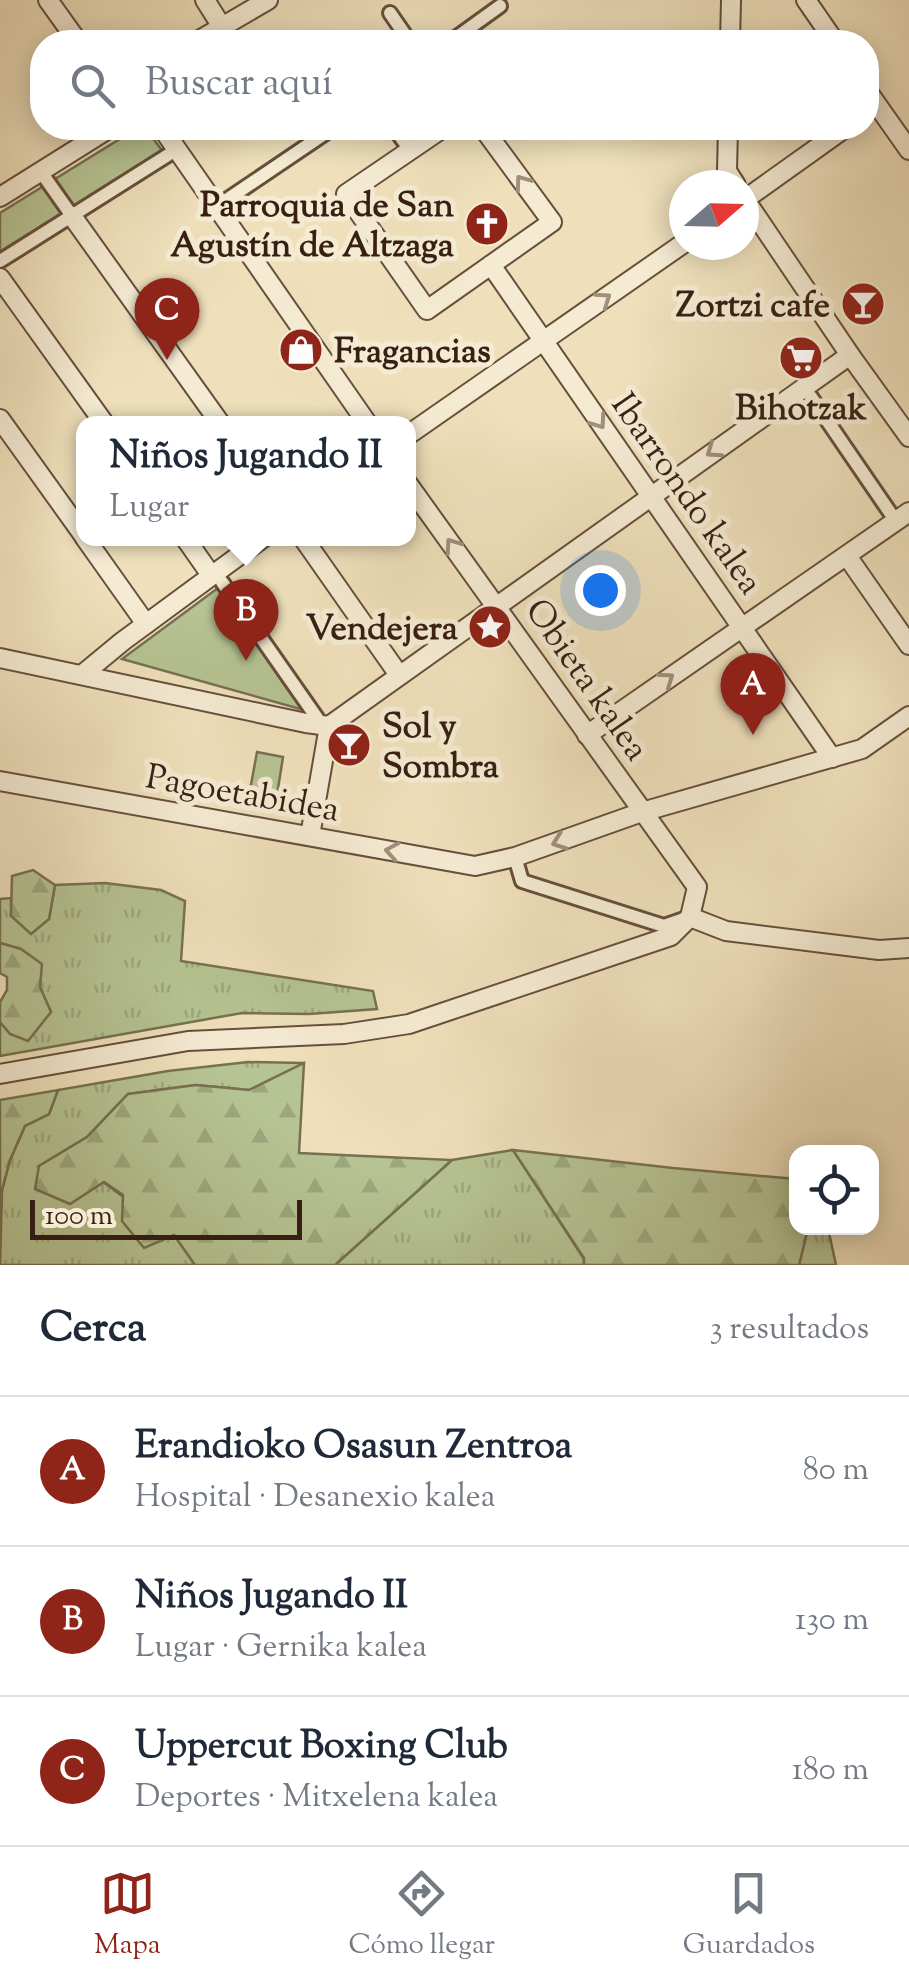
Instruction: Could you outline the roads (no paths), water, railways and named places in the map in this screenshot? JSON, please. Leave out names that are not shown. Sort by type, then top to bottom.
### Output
[{"type":"street","points":[[48,0],[69,30]]},
{"type":"street","points":[[205,0],[222,26]]},
{"type":"street","points":[[216,30],[268,0]]},
{"type":"street","points":[[730,30],[731,0]]},
{"type":"street","points":[[806,0],[826,30]]},
{"type":"street","points":[[467,30],[500,6]]},
{"type":"street","points":[[390,13],[402,30]]},
{"type":"street","points":[[879,113],[909,150]]},
{"type":"street","points":[[0,197],[91,140]]},
{"type":"street","points":[[170,140],[360,416]]},
{"type":"street","points":[[226,201],[315,140]]},
{"type":"street","points":[[403,140],[410,150]]},
{"type":"street","points":[[425,140],[346,194],[428,310],[552,222],[492,140]]},
{"type":"street","points":[[727,170],[728,140]]},
{"type":"street","points":[[759,188],[827,140]]},
{"type":"street","points":[[0,261],[168,155]]},
{"type":"street","points":[[46,179],[214,416]]},
{"type":"street","points":[[759,221],[909,437]]},
{"type":"street","points":[[416,430],[669,254]]},
{"type":"street","name":"Ibarrondo kalea","points":[[491,266],[832,758]]},
{"type":"street","points":[[0,278],[98,416]]},
{"type":"street","points":[[0,642],[5,659],[306,724],[323,722],[399,675],[850,355]]},
{"type":"street","points":[[587,735],[847,556],[900,513],[811,397]]},
{"type":"street","points":[[0,419],[76,526]]},
{"type":"street","name":"Obieta kalea","points":[[416,495],[697,887],[690,917]]},
{"type":"street","points":[[90,546],[146,624]]},
{"type":"street","points":[[191,546],[323,722],[310,836]]},
{"type":"street","points":[[83,674],[146,624],[216,578],[254,546]]},
{"type":"street","points":[[309,546],[399,675]]},
{"type":"street","points":[[847,556],[909,646]]},
{"type":"street","points":[[909,716],[862,749],[642,812],[515,858],[522,881],[664,926],[690,917],[726,931],[879,950],[909,948]]},
{"type":"street","name":"Pagoetabidea","points":[[0,781],[475,866],[515,858]]},
{"type":"street","points":[[0,1074],[188,1041],[344,1034],[409,1024],[671,936],[690,917]]},
{"type":"place","name":"Parroquia de San Agustín de Altzaga","points":[[487,224]]},
{"type":"place","name":"Zortzi cafe","points":[[863,304]]},
{"type":"place","name":"Fragancias","points":[[301,350]]},
{"type":"place","name":"Bihotzak","points":[[801,358]]},
{"type":"place","name":"Uppercut Boxing Club","points":[[167,360]]},
{"type":"place","name":"Vendejera","points":[[490,627]]},
{"type":"place","name":"Niños Jugando II","points":[[246,661]]},
{"type":"place","name":"Erandioko Osasun Zentroa","points":[[753,735]]},
{"type":"place","name":"Sol y Sombra","points":[[349,745]]}]
